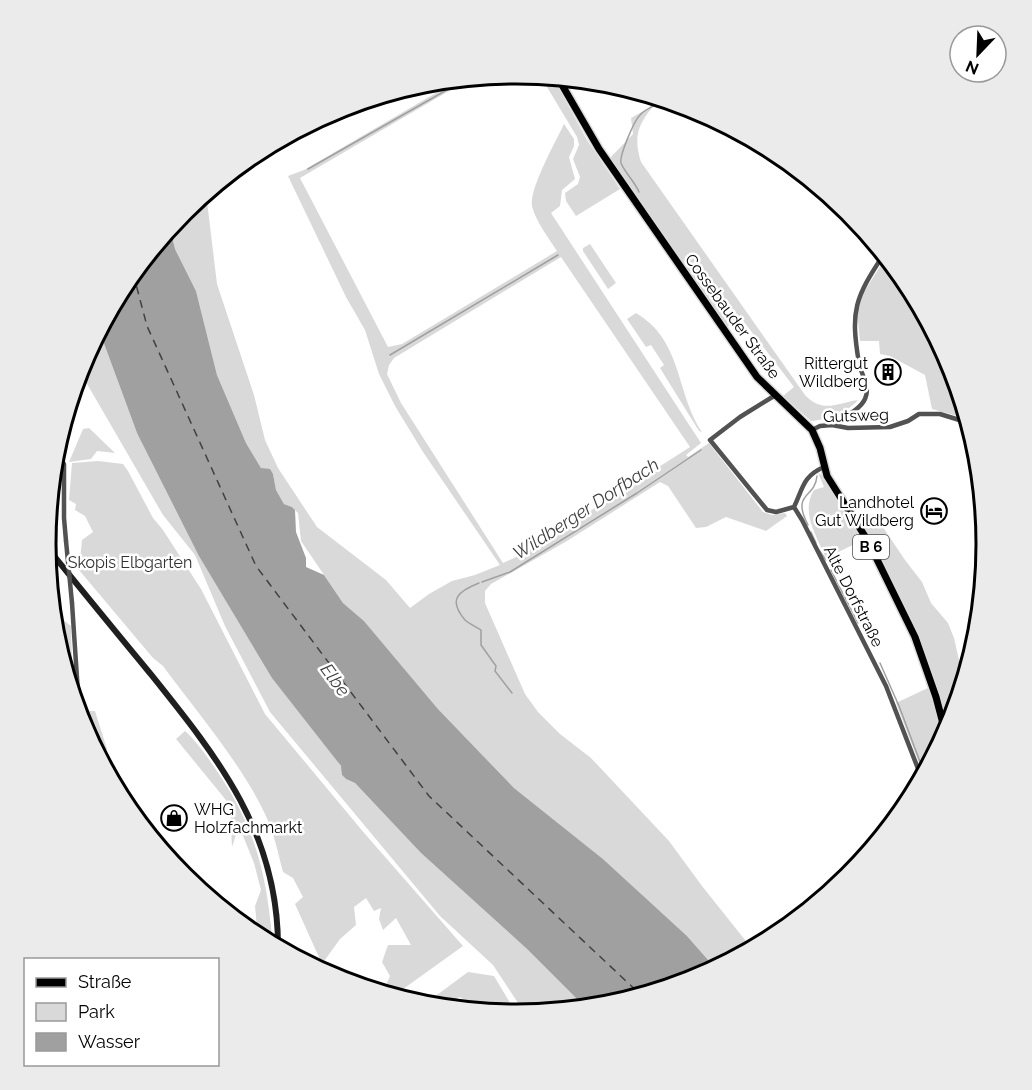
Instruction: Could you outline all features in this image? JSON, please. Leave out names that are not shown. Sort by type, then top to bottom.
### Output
[{"type":"main road","name":"Cossebauder Straße","points":[[563,87],[599,149],[757,377],[774,396],[798,415],[812,430],[831,484],[868,541],[915,637],[942,719]]},
{"type":"main road","points":[[56,559],[198,733],[240,796],[263,850],[274,891],[278,939]]},
{"type":"street","points":[[832,425],[859,406],[866,395],[867,386],[859,365],[855,309],[860,293],[879,262]]},
{"type":"street","points":[[774,396],[740,417],[710,440],[767,510],[776,512],[794,507],[804,481],[824,467]]},
{"type":"street","name":"Gutsweg","points":[[812,430],[820,426],[832,425],[848,428],[890,427],[908,422],[919,414],[940,414],[959,420]]},
{"type":"street","points":[[64,464],[64,518],[77,685]]},
{"type":"street","name":"Alte Dorfstraße","points":[[794,507],[886,686],[918,769]]},
{"type":"green space","points":[[546,85],[557,86],[587,140],[620,189],[576,216],[566,201],[565,193],[578,184],[580,177],[573,159],[579,145],[577,137]]},
{"type":"green space","points":[[453,88],[300,178],[388,347],[402,344],[557,251],[536,218],[532,198],[539,177],[564,124],[574,139],[574,146],[569,157],[575,179],[562,190],[560,206],[551,213],[701,443],[686,455],[688,457],[709,443],[763,512],[772,515],[785,513],[787,516],[766,531],[726,517],[706,527],[696,528],[668,486],[660,482],[567,541],[491,584],[485,591],[485,603],[525,694],[538,712],[560,734],[591,758],[669,841],[746,944],[710,962],[687,936],[603,859],[514,788],[438,709],[364,621],[343,603],[301,541],[298,513],[292,507],[284,504],[276,490],[273,474],[261,468],[246,443],[217,375],[196,291],[175,249],[172,238],[207,203],[217,284],[254,395],[265,440],[278,468],[317,527],[386,580],[410,608],[452,581],[500,565],[423,452],[379,374],[365,330],[346,297],[288,176],[304,170],[440,91]],"holes":[[[561,257],[690,447],[525,553],[503,563],[401,403],[387,374],[394,358]]]},
{"type":"green space","points":[[653,106],[638,131],[637,145],[641,162],[805,395],[811,401],[823,406],[858,400],[849,408],[830,417],[811,421],[783,396],[794,387],[741,318],[725,328],[610,158],[633,134],[631,118]]},
{"type":"green space","points":[[590,244],[616,283],[608,289],[583,251],[583,248]]},
{"type":"green space","points":[[881,265],[899,289],[929,341],[958,416],[932,409],[925,375],[890,356],[880,354],[879,341],[860,341],[857,311],[864,292]]},
{"type":"green space","points":[[636,313],[651,324],[670,352],[693,416],[702,432],[699,431],[660,368],[664,365],[651,345],[646,347],[627,319]]},
{"type":"green space","points":[[103,341],[137,433],[343,770],[342,775],[355,783],[421,853],[527,949],[579,1001],[519,1005],[493,965],[440,916],[270,712],[225,626],[195,555],[163,515],[86,382]]},
{"type":"green space","points":[[89,428],[115,453],[97,451],[91,459],[69,462],[83,429]]},
{"type":"green space","name":"Skopis Elbgarten","points":[[98,461],[123,464],[153,518],[201,589],[265,714],[365,834],[463,946],[401,991],[385,986],[390,976],[382,962],[388,945],[411,945],[396,918],[383,930],[379,919],[381,908],[374,911],[366,898],[354,907],[356,925],[340,939],[323,963],[321,962],[295,904],[303,897],[293,878],[283,872],[268,821],[244,776],[163,666],[153,658],[79,570],[82,540],[93,532],[85,516],[75,510],[76,504],[69,500],[72,463]]},
{"type":"green space","points":[[818,473],[824,476],[863,540],[826,558],[809,516],[810,498],[814,490],[824,487]]},
{"type":"green space","points":[[874,514],[922,582],[931,603],[948,623],[960,666],[943,715],[911,623],[859,520]]},
{"type":"green space","points":[[61,619],[71,626],[72,668],[64,635]]},
{"type":"green space","points":[[930,687],[940,724],[920,766],[896,703]]},
{"type":"green space","points":[[87,711],[95,711],[107,749],[105,753]]},
{"type":"green space","points":[[185,731],[199,746],[219,774],[243,816],[252,836],[264,877],[272,935],[257,926],[255,906],[261,890],[254,863],[239,826],[232,847],[230,805],[176,739]]},
{"type":"green space","points":[[468,972],[494,976],[511,1005],[468,1003],[470,1002],[459,997],[452,1001],[433,998]]},
{"type":"water","name":"Elbe","points":[[172,238],[175,249],[196,291],[217,375],[246,443],[261,468],[270,469],[276,490],[284,504],[295,510],[296,532],[306,558],[306,567],[324,575],[343,603],[364,621],[438,709],[514,788],[603,859],[687,936],[710,962],[635,990],[579,1001],[527,949],[421,853],[355,783],[342,775],[341,766],[272,678],[199,556],[137,433],[103,341],[133,289]]},
{"type":"waterway","points":[[308,169],[448,89]]},
{"type":"waterway","points":[[639,192],[623,167],[621,159],[637,118],[653,106]]},
{"type":"waterway","points":[[390,355],[558,255]]},
{"type":"waterway","name":"Wildberger Dorfbach","points":[[482,582],[510,572],[701,450]]},
{"type":"waterway","points":[[808,525],[803,514],[803,501],[812,489],[817,476]]},
{"type":"waterway","points":[[811,532],[816,543]]},
{"type":"waterway","points":[[819,550],[826,560]]},
{"type":"waterway","points":[[831,570],[858,623]]},
{"type":"waterway","name":"Wildberger Dorfbach","points":[[479,583],[461,593],[456,601],[457,606],[465,620],[481,630],[481,645],[496,666],[495,671],[512,693]]},
{"type":"waterway","points":[[880,663],[921,764]]},
{"type":"ferry route","points":[[136,285],[147,326],[256,566],[429,796],[635,990]]},
{"type":"place","name":"Rittergut Wildberg","points":[[888,372]]},
{"type":"place","name":"Landhotel Gut Wildberg","points":[[934,511]]},
{"type":"place","name":"WHG Holzfachmarkt","points":[[174,818]]}]
